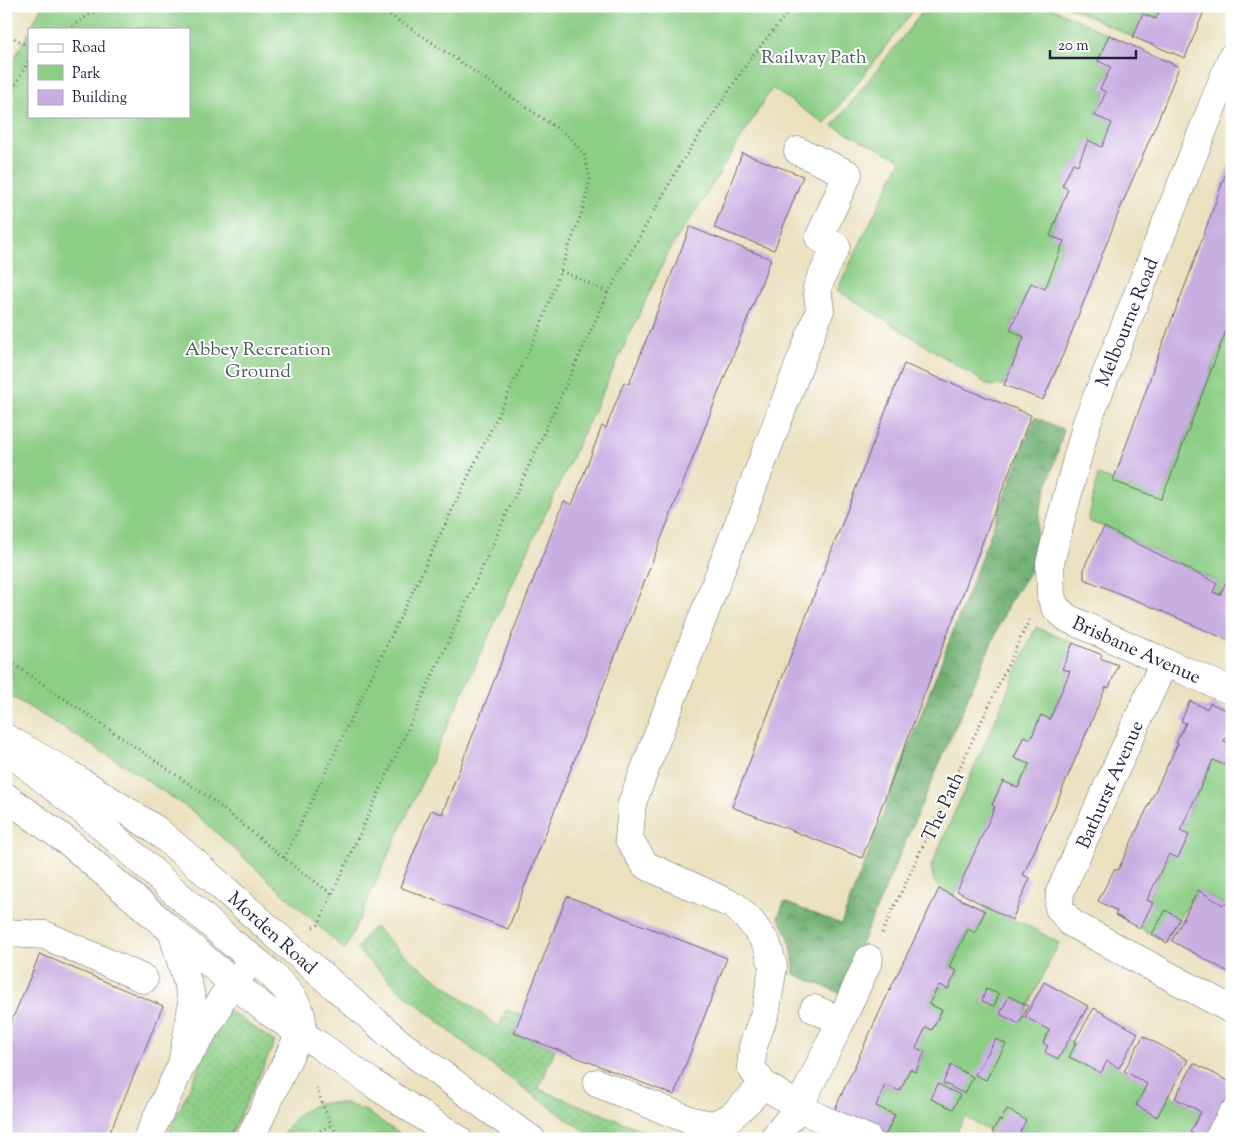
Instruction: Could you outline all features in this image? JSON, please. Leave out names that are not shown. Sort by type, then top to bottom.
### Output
[{"type":"main road","name":"Melbourne Road","points":[[1051,596],[1050,563],[1087,422],[1223,105],[1232,57]]},
{"type":"main road","points":[[798,151],[848,174],[819,238],[836,246],[817,287],[820,310],[632,803],[629,839],[645,866],[735,906],[751,922],[767,944],[773,966],[766,1010],[753,1046],[751,1067],[763,1084],[820,1118],[868,1139]]},
{"type":"main road","name":"Brisbane Avenue","points":[[1051,596],[1056,607],[1067,618],[1232,691]]},
{"type":"main road","name":"Bathurst Avenue","points":[[1164,662],[1060,892],[1059,908],[1072,923],[1232,1010]]},
{"type":"main road","name":"Morden Road","points":[[6,738],[69,774],[155,829],[402,1045],[531,1139]]},
{"type":"main road","name":"Morden Road","points":[[6,749],[96,821],[231,942],[254,958],[293,997],[300,1010],[302,1022],[300,1033],[250,1139]]},
{"type":"main road","points":[[6,797],[71,844],[269,1012],[458,1139]]},
{"type":"main road","points":[[172,931],[192,1001],[182,1064]]},
{"type":"main road","points":[[6,933],[45,935],[144,979]]},
{"type":"main road","points":[[147,1139],[182,1064],[233,983],[254,958],[285,942]]},
{"type":"main road","points":[[773,1139],[799,1106],[870,959]]},
{"type":"main road","points":[[814,1009],[841,1021]]},
{"type":"main road","points":[[597,1083],[692,1121],[713,1125],[731,1117],[763,1084]]},
{"type":"main road","points":[[1218,1139],[1232,1114]]},
{"type":"path","points":[[70,28],[103,6]]},
{"type":"path","points":[[284,858],[538,332],[583,209],[590,179],[584,155],[571,138],[376,6]]},
{"type":"path","points":[[314,928],[318,925],[333,894],[608,293],[681,163],[750,59],[793,6]]},
{"type":"path","points":[[6,33],[28,46]]},
{"type":"path","points":[[6,102],[28,62]]},
{"type":"path","points":[[561,271],[608,293]]},
{"type":"path","name":"The Path","points":[[870,959],[1032,611],[1051,596]]},
{"type":"path","points":[[6,660],[207,796],[300,871],[333,894]]},
{"type":"path","points":[[317,1088],[332,1125],[340,1139]]},
{"type":"path","points":[[315,1139],[320,1131],[332,1125]]},
{"type":"green space","name":"Abbey Recreation Ground","points":[[42,6],[917,6],[825,124],[772,88],[667,255],[518,572],[345,950],[195,813],[124,765],[6,693],[6,73],[28,34],[28,118],[190,118],[190,28],[31,28]]},
{"type":"green space","points":[[927,6],[1048,6],[1109,35],[1098,61],[1111,67],[1100,89],[1106,92],[1095,115],[1112,123],[1102,147],[1088,141],[1078,165],[1073,163],[1062,186],[1068,189],[1050,235],[1064,241],[1045,289],[1031,283],[1010,330],[1024,337],[1004,385],[990,386],[837,290],[901,160],[833,126]]},
{"type":"green space","points":[[1067,6],[1161,6],[1156,19],[1143,14],[1133,37]]},
{"type":"green space","points":[[1232,315],[1232,584],[1226,582],[1220,595],[1213,592],[1217,582],[1088,521],[1098,475],[1161,498]]},
{"type":"green space","points":[[1035,417],[1064,430],[1040,510],[1032,568],[1009,603],[840,993],[794,974],[790,944],[786,931],[778,917],[784,902],[841,924]]},
{"type":"green space","points":[[1036,627],[1073,643],[1062,668],[1070,671],[1050,719],[1041,715],[1031,739],[1023,736],[1014,757],[1029,764],[1018,788],[1003,781],[992,805],[995,807],[954,896],[937,886],[933,878],[931,866]]},
{"type":"green space","points":[[1232,749],[1232,907],[1225,903],[1223,905],[1198,890],[1167,943],[1140,928],[1152,903],[1147,900],[1169,854],[1178,857],[1188,835],[1180,831],[1213,760],[1224,765]]},
{"type":"green space","points":[[988,907],[1012,920],[1025,924],[1059,943],[1024,1015],[1049,1030],[1043,1043],[1048,1046],[1045,1052],[1058,1059],[1068,1040],[1076,1043],[1069,1057],[1100,1073],[1107,1061],[1147,1084],[1136,1104],[1157,1117],[1170,1093],[1175,1098],[1201,1112],[1191,1132],[1202,1139],[1047,1139],[1042,1136],[1040,1139],[1004,1139],[965,1117],[952,1139],[884,1139],[895,1115],[876,1106],[885,1085],[900,1091],[910,1069],[916,1072],[925,1052],[916,1048],[926,1027],[932,1030],[942,1011],[929,1004],[939,985],[948,989],[957,971],[949,967],[968,929],[976,932]]},
{"type":"green space","points":[[375,927],[401,952],[499,1027],[506,1010],[521,1015],[514,1033],[555,1049],[539,1089],[665,1139],[595,1139],[490,1064],[401,991],[357,950],[368,932]]},
{"type":"green space","points":[[226,1009],[275,1042],[229,1139],[166,1139]]},
{"type":"green space","points":[[318,1103],[345,1103],[366,1111],[407,1139],[281,1139],[296,1117]]},
{"type":"building","points":[[6,6],[16,6],[6,20]]},
{"type":"building","points":[[1161,6],[1206,6],[1185,58],[1133,37],[1143,14],[1156,19]]},
{"type":"building","points":[[1109,35],[1179,67],[1043,400],[1004,385],[1024,337],[1010,330],[1031,283],[1045,289],[1064,241],[1050,236],[1068,189],[1062,186],[1073,163],[1078,165],[1088,140],[1102,147],[1112,123],[1095,116],[1106,92],[1100,89],[1111,67],[1098,61]]},
{"type":"building","points":[[742,153],[803,176],[774,250],[714,228]]},
{"type":"building","points":[[1232,156],[1232,315],[1161,499],[1113,481]]},
{"type":"building","points":[[690,227],[771,259],[508,929],[400,887],[431,810],[442,814],[564,501],[572,505],[602,426],[606,428],[624,382],[629,384]]},
{"type":"building","points":[[904,364],[1031,415],[862,858],[732,807]]},
{"type":"building","points":[[1104,527],[1217,583],[1213,592],[1220,595],[1226,582],[1232,584],[1232,642],[1084,579],[1086,563]]},
{"type":"building","points":[[1073,643],[1102,655],[1100,658],[1118,665],[1109,688],[1106,687],[1056,804],[1023,875],[1030,878],[1012,920],[957,891],[995,807],[992,805],[1003,781],[1018,788],[1029,764],[1014,758],[1024,736],[1031,739],[1041,715],[1050,719],[1070,671],[1062,669]]},
{"type":"building","points":[[1190,701],[1207,709],[1210,703],[1232,713],[1232,725],[1224,741],[1232,744],[1232,749],[1224,765],[1213,760],[1180,831],[1189,835],[1178,858],[1169,854],[1147,900],[1153,903],[1140,928],[1115,915],[1117,911],[1098,901],[1114,870],[1118,870],[1178,743],[1176,743],[1186,723],[1181,721]]},
{"type":"building","points":[[939,889],[985,911],[975,933],[968,929],[949,967],[957,971],[948,989],[939,985],[929,1004],[942,1010],[932,1030],[926,1027],[916,1048],[925,1052],[915,1072],[910,1069],[900,1091],[885,1085],[876,1106],[895,1115],[884,1138],[833,1113]]},
{"type":"building","points":[[1198,890],[1223,905],[1224,903],[1232,907],[1232,974],[1172,941]]},
{"type":"building","points":[[567,896],[727,958],[674,1095],[514,1033]]},
{"type":"building","points":[[1166,910],[1180,919],[1167,943],[1152,934]]},
{"type":"building","points":[[40,954],[163,1006],[107,1139],[6,1139],[6,1034]]},
{"type":"building","points":[[1044,982],[1088,1006],[1058,1059],[1045,1052],[1048,1046],[1043,1043],[1049,1030],[1025,1017]]},
{"type":"building","points":[[986,989],[999,994],[994,1006],[982,1001]]},
{"type":"building","points":[[1009,996],[1028,1006],[1019,1024],[1000,1014]]},
{"type":"building","points":[[1094,1008],[1138,1033],[1119,1068],[1107,1061],[1101,1073],[1069,1057],[1076,1043],[1074,1043]]},
{"type":"building","points":[[1143,1036],[1188,1060],[1157,1117],[1136,1105],[1147,1084],[1124,1071]]},
{"type":"building","points":[[996,1039],[1006,1044],[986,1080],[975,1075]]},
{"type":"building","points":[[1194,1063],[1232,1083],[1232,1101],[1209,1139],[1202,1139],[1190,1132],[1201,1112],[1175,1098]]},
{"type":"building","points":[[951,1065],[973,1077],[965,1094],[943,1083]]},
{"type":"building","points":[[938,1084],[960,1095],[953,1109],[931,1099]]},
{"type":"building","points":[[1007,1109],[1026,1120],[1020,1132],[1032,1139],[1004,1139],[992,1132],[999,1120],[1001,1121]]},
{"type":"park label","name":"Railway Path","points":[[814,56]]}]
